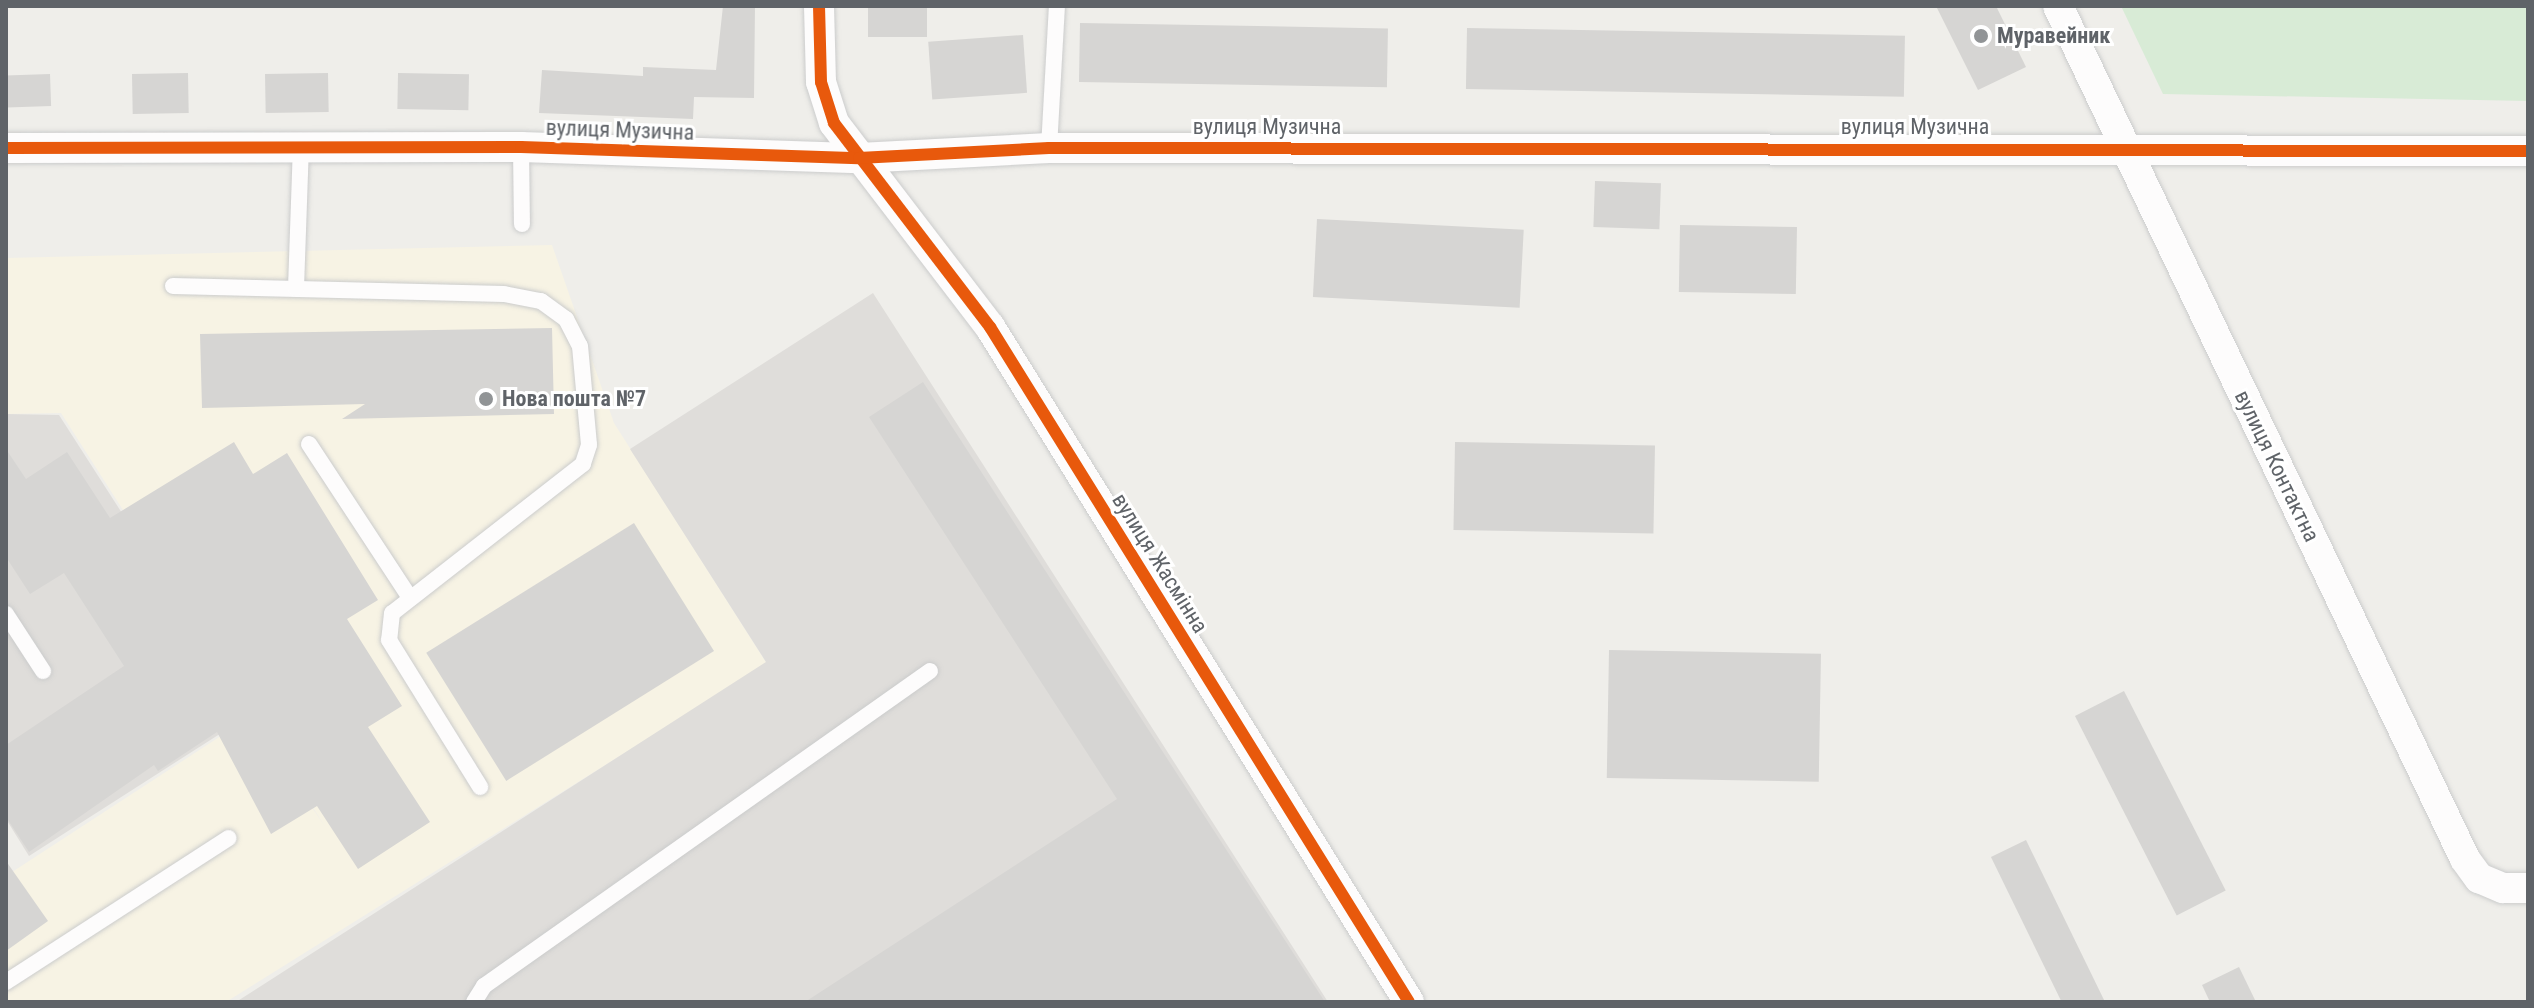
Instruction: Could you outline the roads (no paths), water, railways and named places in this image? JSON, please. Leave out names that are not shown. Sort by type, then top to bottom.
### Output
[{"type":"street","name":"вулиця Жасмінна","points":[[819,6],[821,82],[834,123],[990,327],[1409,1002]]},
{"type":"street","name":"вулиця Контактна","points":[[2058,6],[2465,859],[2479,878],[2503,888],[2528,888]]},
{"type":"street","name":"вулиця Музична","points":[[6,148],[521,147],[859,158],[1049,148],[2124,147],[2528,151]]},
{"type":"lane","points":[[1049,148],[1057,6]]},
{"type":"lane","points":[[296,288],[301,147]]},
{"type":"lane","points":[[521,147],[522,224]]},
{"type":"lane","points":[[173,286],[504,294],[541,301],[566,319],[580,346],[589,445],[583,464],[408,595],[392,613],[389,640],[480,787]]},
{"type":"lane","points":[[309,444],[408,595]]},
{"type":"lane","points":[[6,614],[43,671]]},
{"type":"lane","points":[[474,1002],[484,986],[930,671]]},
{"type":"lane","points":[[6,982],[229,838]]},
{"type":"place","name":"Муравейник","points":[[1981,36]]},
{"type":"place","name":"Нова пошта №7","points":[[486,399]]}]
